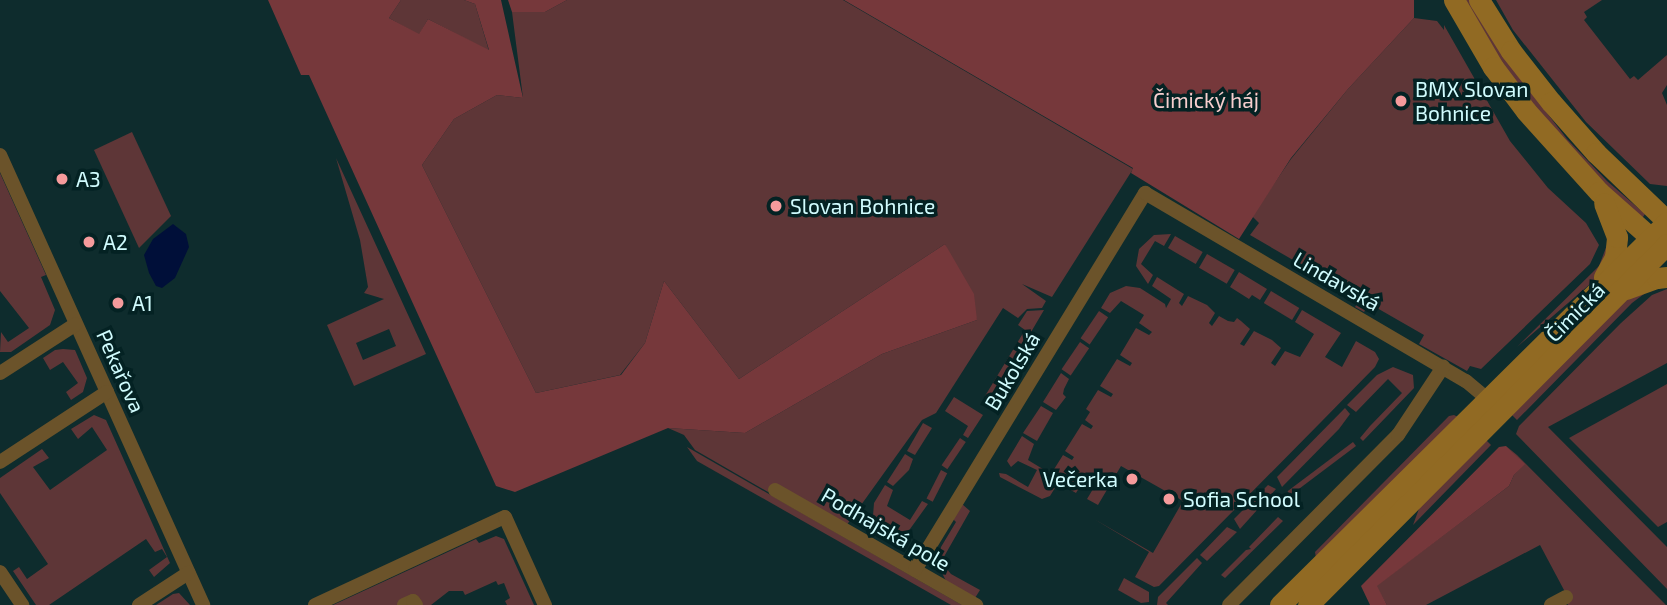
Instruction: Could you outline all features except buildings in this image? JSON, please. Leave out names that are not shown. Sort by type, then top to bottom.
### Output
[{"type":"street","points":[[1454,0],[1493,67],[1526,111],[1599,192],[1662,246],[1667,222],[1596,153],[1551,102],[1511,51],[1479,0]]},
{"type":"street","name":"Pekařova","points":[[0,155],[203,605]]},
{"type":"street","points":[[1589,298],[1615,257],[1618,237],[1599,192]]},
{"type":"street","name":"Lindavská","points":[[1145,193],[1443,367],[1495,406]]},
{"type":"street","name":"Bukolská","points":[[915,570],[1145,193]]},
{"type":"street","name":"Čimická","points":[[1280,605],[1625,289],[1662,246]]},
{"type":"street","name":"Čimická","points":[[1308,605],[1495,406],[1589,298],[1662,246]]},
{"type":"street","points":[[1625,289],[1667,277]]},
{"type":"street","points":[[0,373],[76,324]]},
{"type":"street","points":[[1229,605],[1398,435],[1443,367]]},
{"type":"street","points":[[0,463],[107,392]]},
{"type":"street","name":"Podhajská pole","points":[[775,490],[976,605]]},
{"type":"street","points":[[314,605],[505,517],[545,605]]},
{"type":"street","points":[[0,572],[22,605]]},
{"type":"street","points":[[139,605],[188,573]]},
{"type":"street","points":[[1551,605],[1566,597]]},
{"type":"street","points":[[404,605],[413,601],[416,605]]},
{"type":"shaded area","points":[[401,0],[464,0],[475,4],[489,51],[428,19],[419,35],[389,18]]},
{"type":"shaded area","name":"Slovan Bohnice","points":[[567,0],[843,0],[1133,169],[1052,297],[1022,284],[1046,301],[1042,308],[1027,309],[1018,318],[1003,308],[936,413],[922,420],[846,526],[774,484],[768,492],[695,450],[684,435],[668,428],[745,433],[882,354],[977,320],[945,244],[739,379],[664,281],[645,343],[620,375],[536,393],[422,165],[454,119],[497,95],[523,98],[512,12],[545,12]]},
{"type":"shaded area","points":[[1464,0],[1472,0],[1503,56],[1567,139],[1607,181],[1645,214],[1641,220],[1564,145],[1497,58]]},
{"type":"shaded area","points":[[1496,0],[1602,0],[1584,12],[1587,17],[1584,20],[1630,79],[1634,76],[1638,80],[1667,55],[1667,85],[1662,93],[1667,105],[1667,186],[1650,184],[1586,122],[1513,30]]},
{"type":"shaded area","points":[[1414,18],[1437,21],[1444,30],[1444,25],[1510,141],[1548,188],[1586,223],[1599,245],[1590,264],[1481,369],[1470,366],[1467,371],[1419,344],[1424,335],[1370,304],[1364,312],[1355,307],[1360,299],[1250,235],[1259,223],[1252,216],[1291,159],[1348,89]]},
{"type":"shaded area","points":[[132,132],[171,216],[139,248],[94,150]]},
{"type":"shaded area","points":[[336,158],[426,354],[354,386],[327,325],[384,299],[364,293],[368,287],[360,240]],"holes":[[[389,329],[396,346],[363,360],[356,343]]]},
{"type":"shaded area","points":[[0,173],[46,275],[41,277],[55,310],[50,325],[11,352],[0,352],[1,332],[8,342],[29,328],[0,291]]},
{"type":"shaded area","points":[[1171,234],[1164,246],[1155,241],[1141,264],[1153,275],[1148,284],[1136,266],[1139,249],[1154,235]]},
{"type":"shaded area","points":[[1175,236],[1203,252],[1196,264],[1168,248]]},
{"type":"shaded area","points":[[1611,244],[1597,278],[1517,347],[1599,266],[1607,245]]},
{"type":"shaded area","points":[[1207,254],[1235,270],[1227,284],[1199,268]]},
{"type":"shaded area","points":[[1239,272],[1267,289],[1260,300],[1252,295],[1249,299],[1230,287]]},
{"type":"shaded area","points":[[1157,277],[1184,294],[1179,303],[1182,306],[1188,296],[1207,305],[1215,313],[1209,323],[1212,326],[1219,316],[1228,321],[1234,322],[1237,318],[1241,321],[1250,329],[1240,344],[1244,346],[1254,331],[1272,340],[1281,348],[1271,363],[1275,366],[1285,351],[1300,357],[1314,334],[1295,322],[1302,310],[1341,333],[1325,357],[1342,367],[1356,341],[1375,352],[1379,359],[1375,367],[1322,421],[1159,586],[1154,587],[1135,577],[1149,552],[1094,519],[1153,553],[1183,501],[1121,466],[1098,505],[1087,499],[1093,489],[1082,483],[1076,493],[1058,483],[1050,496],[1042,499],[1000,477],[999,473],[1006,474],[1028,487],[1037,470],[1018,461],[1011,467],[1007,461],[1022,436],[1034,444],[1028,460],[1051,474],[1063,455],[1072,460],[1074,457],[1065,451],[1082,424],[1091,429],[1093,426],[1085,420],[1090,412],[1086,409],[1098,390],[1111,397],[1113,394],[1100,386],[1117,359],[1130,366],[1132,363],[1120,355],[1136,328],[1149,335],[1152,332],[1139,323],[1144,315],[1121,301],[1110,313],[1101,308],[1110,293],[1126,286],[1140,288],[1165,304],[1166,308],[1171,299],[1152,286]]},
{"type":"shaded area","points":[[1652,288],[1632,303],[1517,420],[1511,414],[1630,296]]},
{"type":"shaded area","points":[[1667,289],[1667,363],[1548,427],[1667,547],[1667,589],[1516,434],[1519,426],[1621,323],[1652,295]]},
{"type":"shaded area","points":[[1271,291],[1299,308],[1292,320],[1264,303]]},
{"type":"shaded area","points":[[1044,310],[991,400],[985,396],[1025,330],[1018,325],[1027,311]]},
{"type":"shaded area","points":[[1099,311],[1108,317],[1090,345],[1081,338]]},
{"type":"shaded area","points":[[1080,342],[1089,348],[1071,376],[1062,369]]},
{"type":"shaded area","points":[[55,350],[75,350],[87,378],[83,392],[71,400],[66,392],[78,383],[63,362],[50,370],[43,358]]},
{"type":"shaded area","points":[[1393,367],[1413,375],[1414,388],[1363,441],[1360,438],[1402,393],[1388,379],[1356,412],[1347,405],[1377,375]]},
{"type":"shaded area","points":[[1061,373],[1069,379],[1063,394],[1066,397],[1056,410],[1043,402]]},
{"type":"shaded area","points":[[1667,384],[1667,522],[1658,527],[1569,438]]},
{"type":"shaded area","points":[[954,397],[983,415],[968,438],[963,435],[968,426],[945,411]]},
{"type":"shaded area","points":[[1041,406],[1053,413],[1037,441],[1023,433]]},
{"type":"shaded area","points":[[1345,408],[1350,414],[1339,429],[1282,487],[1277,477]]},
{"type":"shaded area","points":[[94,415],[106,420],[170,563],[154,577],[149,570],[167,557],[162,549],[155,552],[146,539],[49,605],[36,605],[13,571],[19,567],[27,579],[48,564],[0,493],[0,478],[42,449],[49,458],[33,467],[50,490],[107,450],[92,427],[78,439],[71,429]]},
{"type":"shaded area","points":[[1449,416],[1458,417],[1316,558],[1315,552]]},
{"type":"shaded area","points":[[923,423],[932,428],[915,455],[907,451]]},
{"type":"shaded area","points":[[960,438],[966,442],[947,469],[942,465]]},
{"type":"shaded area","points":[[1486,440],[1491,445],[1413,525],[1420,506]]},
{"type":"shaded area","points":[[1353,442],[1356,446],[1291,495],[1288,491]]},
{"type":"shaded area","points":[[1506,446],[1666,605],[1568,605],[1564,590],[1540,545],[1426,605],[1387,605],[1376,586],[1509,486],[1524,464]]},
{"type":"shaded area","points":[[687,447],[962,605],[951,605],[697,461]]},
{"type":"shaded area","points":[[905,454],[913,459],[909,470],[893,486],[887,482]]},
{"type":"shaded area","points":[[941,470],[947,473],[933,502],[926,499]]},
{"type":"shaded area","points":[[885,485],[893,490],[887,506],[910,520],[922,501],[928,504],[905,536],[881,526],[873,516],[874,503]]},
{"type":"shaded area","points":[[1268,485],[1276,489],[1240,529],[1234,519]]},
{"type":"shaded area","points":[[962,504],[970,511],[941,562],[951,574],[980,590],[975,598],[946,581],[937,563],[941,547],[956,522],[952,518]]},
{"type":"shaded area","points":[[1278,517],[1283,521],[1225,578],[1221,575],[1246,550],[1251,549],[1249,547]]},
{"type":"shaded area","points":[[1227,527],[1237,532],[1207,561],[1200,555]]},
{"type":"shaded area","points":[[496,536],[504,539],[534,605],[507,605],[505,601],[510,598],[504,583],[498,585],[496,581],[465,595],[463,591],[449,591],[431,605],[333,605],[476,539],[479,543]]},
{"type":"shaded area","points":[[1197,558],[1202,563],[1166,603],[1168,605],[1157,605],[1158,597]]},
{"type":"shaded area","points":[[1124,578],[1149,592],[1149,602],[1141,603],[1118,590]]},
{"type":"shaded area","points":[[179,593],[190,605],[156,605],[173,594]]},
{"type":"green space","points":[[268,0],[401,0],[389,18],[419,34],[428,19],[489,50],[475,4],[464,0],[501,0],[523,98],[497,95],[454,119],[422,165],[536,393],[621,375],[645,343],[664,281],[739,379],[945,244],[974,294],[977,320],[882,354],[745,433],[668,428],[515,492],[496,486],[309,75],[301,75]]},
{"type":"green space","points":[[508,0],[567,0],[545,12],[512,12]]},
{"type":"green space","name":"Čimický háj","points":[[844,0],[1414,0],[1414,18],[1348,89],[1291,158],[1239,239],[1131,173],[1133,168]]},
{"type":"green space","points":[[1506,446],[1525,464],[1514,475],[1509,486],[1377,586],[1387,605],[1370,605],[1361,586],[1499,447]]},
{"type":"water","points":[[173,224],[186,234],[189,247],[175,278],[162,288],[156,286],[144,255],[153,239]]},
{"type":"place","name":"BMX Slovan Bohnice","points":[[1401,101]]},
{"type":"place","name":"A3","points":[[62,179]]},
{"type":"place","name":"Slovan Bohnice","points":[[776,206]]},
{"type":"place","name":"A2","points":[[89,242]]},
{"type":"place","name":"A1","points":[[118,303]]},
{"type":"place","name":"Večerka","points":[[1132,479]]},
{"type":"place","name":"Sofia School","points":[[1169,499]]}]
